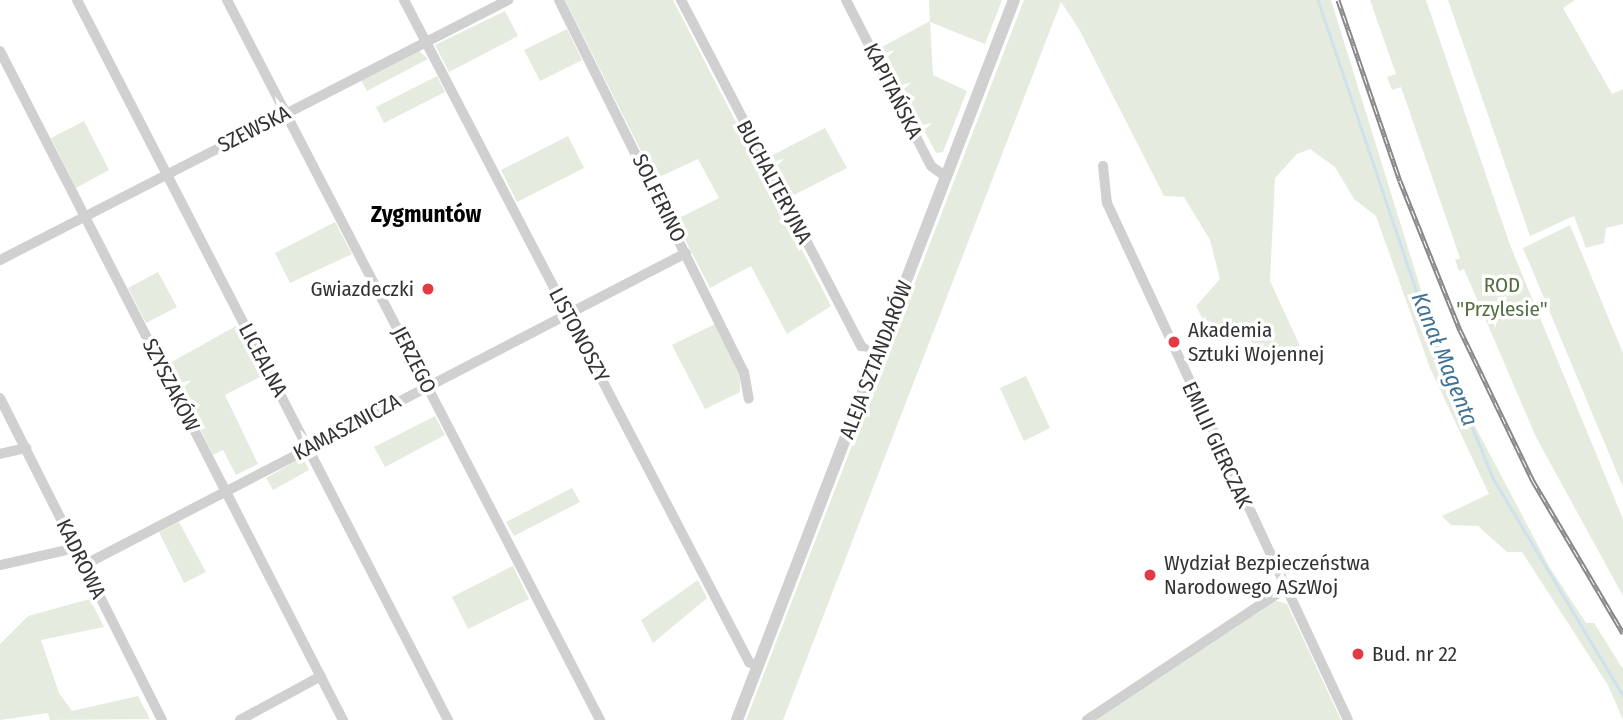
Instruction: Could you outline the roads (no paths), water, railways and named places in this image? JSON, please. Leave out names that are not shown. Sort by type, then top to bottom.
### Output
[{"type":"street","name":"LICEALNA","points":[[77,0],[448,720]]},
{"type":"street","name":"JERZEGO","points":[[227,0],[600,720]]},
{"type":"street","name":"LISTONOSZY","points":[[404,0],[749,662],[758,667]]},
{"type":"street","name":"SZEWSKA","points":[[0,260],[508,0]]},
{"type":"street","name":"SOLFERINO","points":[[559,0],[744,372],[749,399]]},
{"type":"street","name":"BUCHALTERYJNA","points":[[681,0],[862,347],[877,357]]},
{"type":"street","name":"KAPITAŃSKA","points":[[846,0],[931,166],[946,177]]},
{"type":"street","name":"ALEJA SZTANDARÓW","points":[[737,720],[1014,0]]},
{"type":"street","name":"SZYSZAKÓW","points":[[0,51],[343,720]]},
{"type":"street","name":"EMILII GIERCZAK","points":[[1103,166],[1107,203],[1283,589],[1348,720]]},
{"type":"street","name":"KAMASZNICZA","points":[[84,565],[686,253]]},
{"type":"street","name":"KADROWA","points":[[0,398],[162,720]]},
{"type":"street","points":[[0,454],[26,448]]},
{"type":"street","points":[[0,565],[76,548]]},
{"type":"street","points":[[1087,720],[1283,589]]},
{"type":"street","points":[[240,720],[321,677]]},
{"type":"waterway","name":"Kanał Magenta","points":[[1318,0],[1416,290],[1493,478],[1623,695]]},
{"type":"railway","points":[[1338,0],[1400,181],[1460,330],[1533,481],[1623,633]]},
{"type":"place","name":"Gwiazdeczki","points":[[428,289]]},
{"type":"place","name":"Akademia Sztuki Wojennej","points":[[1174,342]]},
{"type":"place","name":"Wydział Bezpieczeństwa Narodowego ASzWoj","points":[[1150,575]]},
{"type":"place","name":"Bud. nr 22","points":[[1358,654]]},
{"type":"district","name":"Zygmuntów","points":[[426,214]]},
{"type":"park label","name":"ROD \"Przylesie\"","points":[[1502,297]]}]
